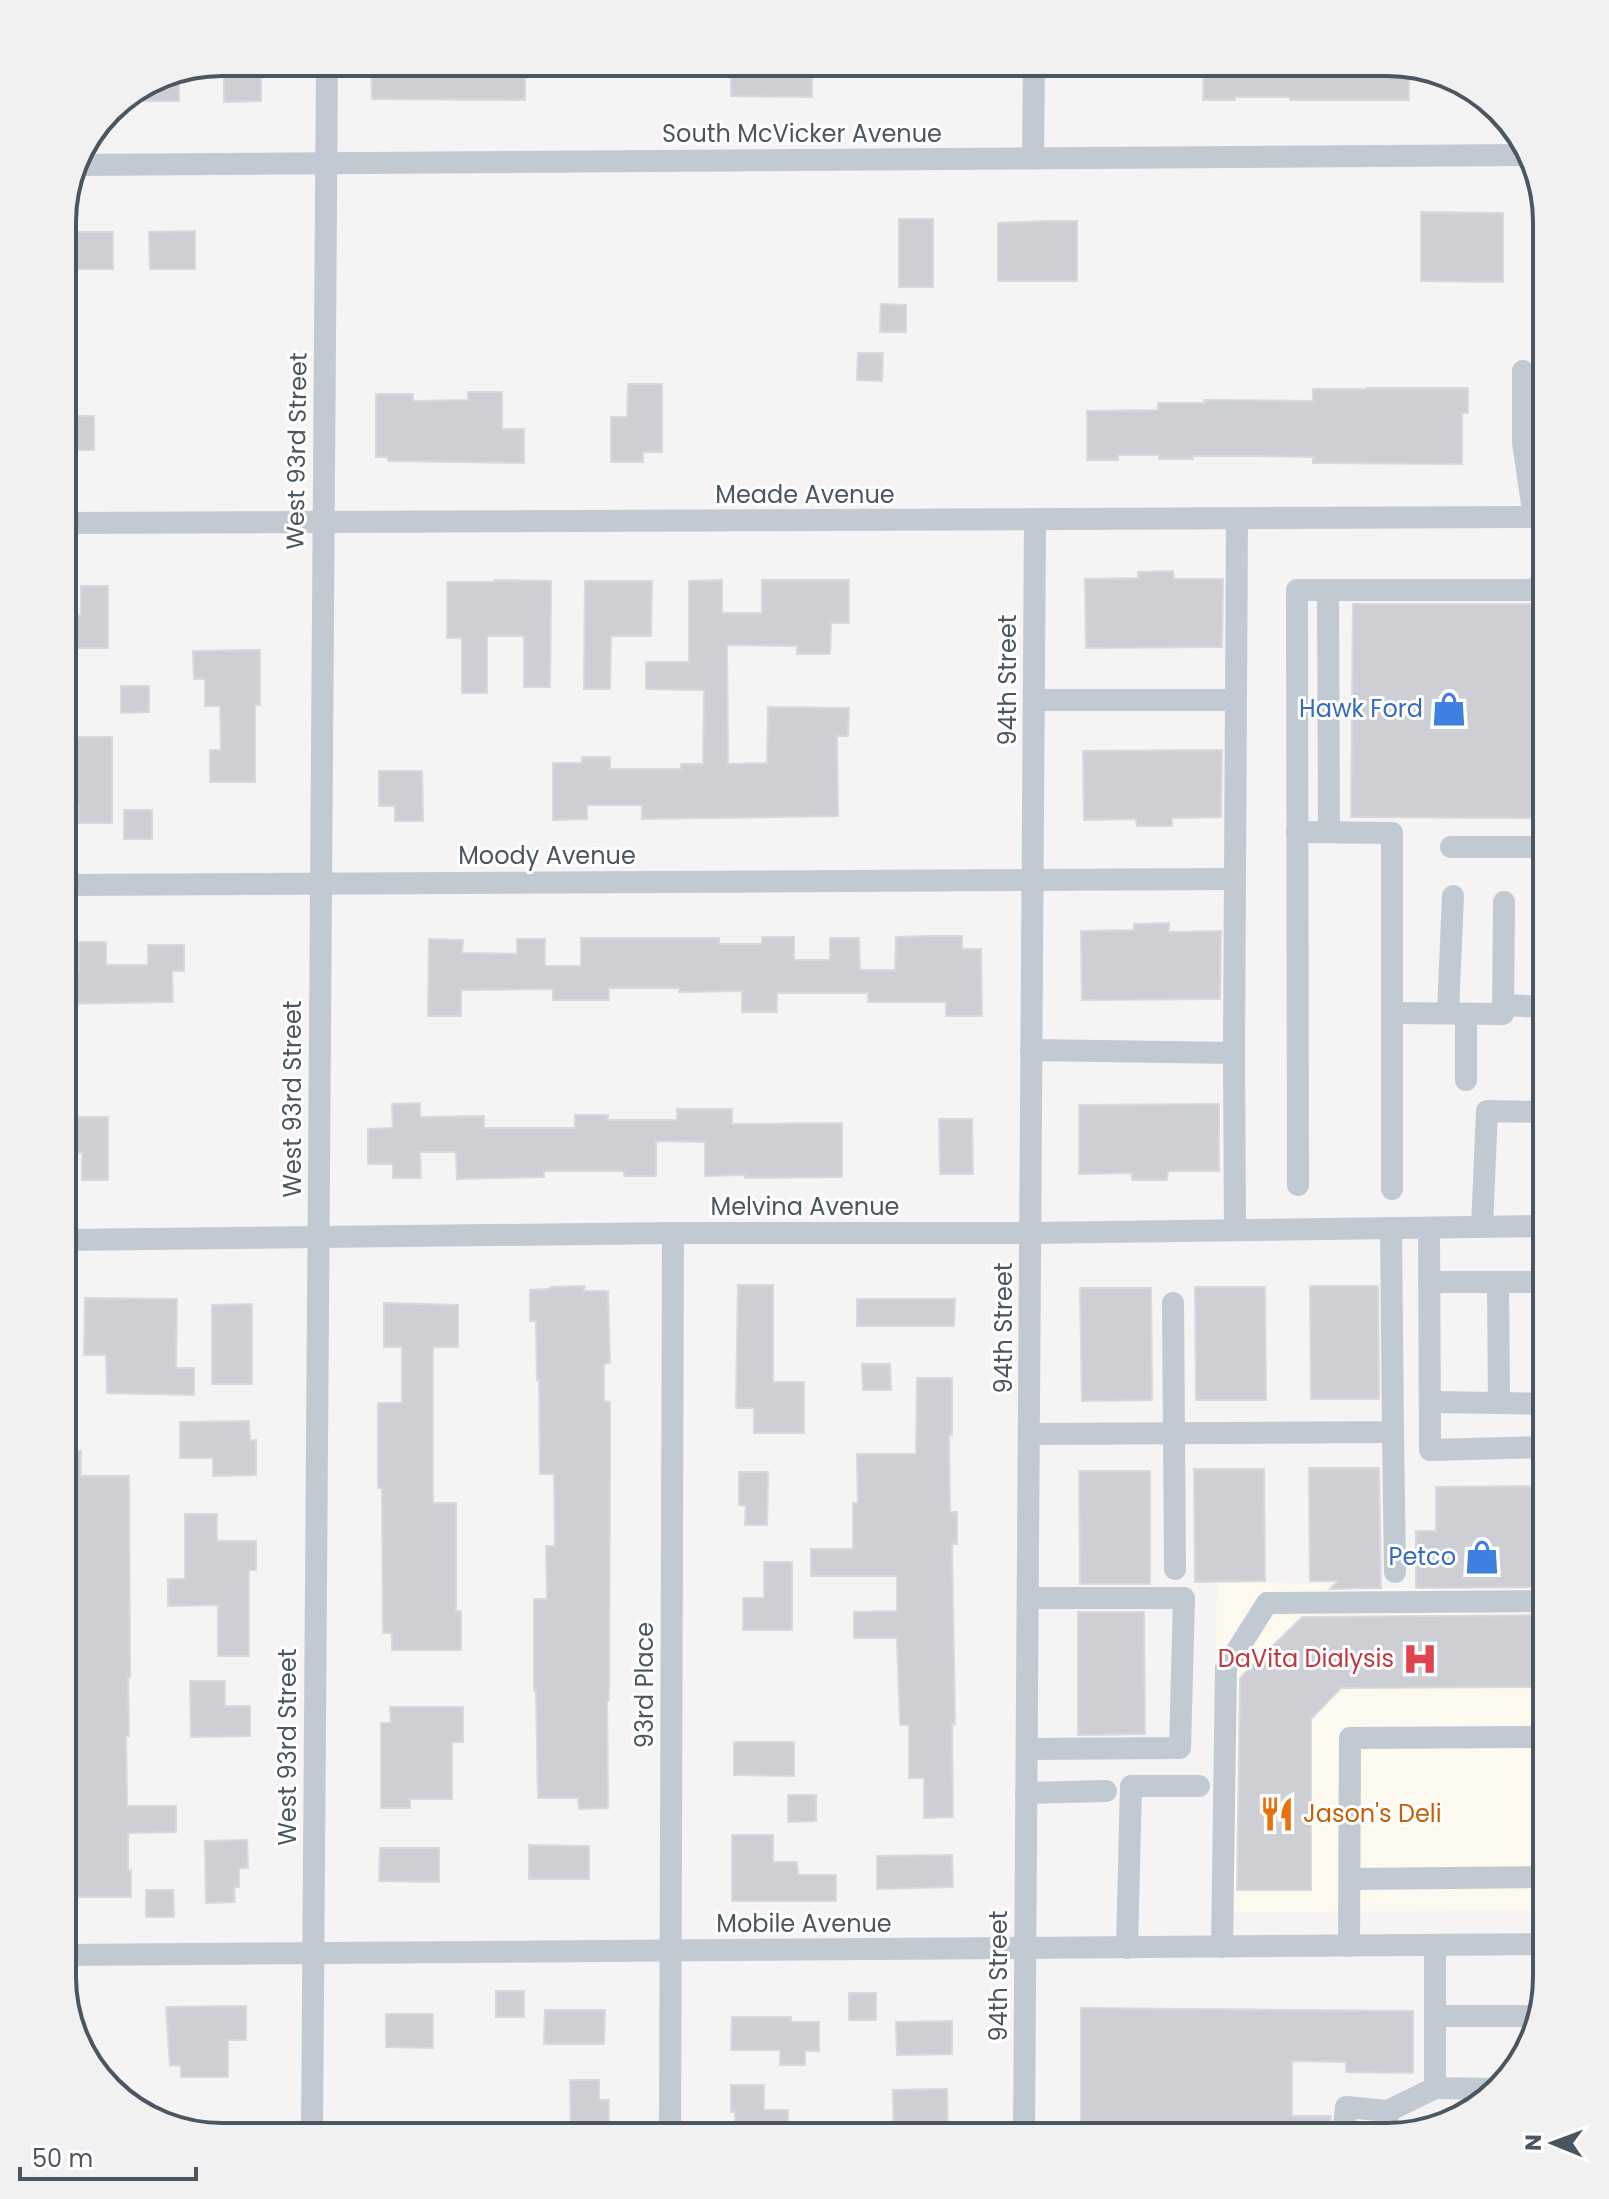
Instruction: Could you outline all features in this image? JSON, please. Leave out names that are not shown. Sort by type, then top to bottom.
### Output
[{"type":"street","name":"West 93rd Street","points":[[312,2123],[327,76]]},
{"type":"street","points":[[1033,158],[1034,76]]},
{"type":"street","name":"South McVicker Avenue","points":[[87,165],[1516,155]]},
{"type":"street","points":[[1523,371],[1523,443],[1533,484]]},
{"type":"street","name":"Meade Avenue","points":[[76,523],[1533,517]]},
{"type":"street","points":[[1235,1230],[1237,519]]},
{"type":"street","name":"94th Street","points":[[1024,2123],[1035,520]]},
{"type":"street","points":[[1298,1185],[1297,590],[1533,590]]},
{"type":"street","points":[[1328,590],[1329,832]]},
{"type":"street","points":[[1034,700],[1236,700]]},
{"type":"street","points":[[1297,832],[1392,833],[1392,1189]]},
{"type":"street","points":[[1451,847],[1533,847]]},
{"type":"street","name":"Moody Avenue","points":[[76,885],[1235,879]]},
{"type":"street","points":[[1453,896],[1457,1014],[1466,1080]]},
{"type":"street","points":[[1392,1013],[1503,1014],[1504,902]]},
{"type":"street","points":[[1503,1005],[1533,1006]]},
{"type":"street","points":[[1031,1050],[1234,1053]]},
{"type":"street","points":[[1482,1227],[1487,1111],[1533,1112]]},
{"type":"street","name":"Melvina Avenue","points":[[76,1240],[1533,1226]]},
{"type":"street","points":[[1391,1228],[1395,1572]]},
{"type":"street","points":[[1429,1228],[1430,1450],[1533,1447]]},
{"type":"street","name":"93rd Place","points":[[670,2123],[673,1233]]},
{"type":"street","points":[[1429,1282],[1533,1282]]},
{"type":"street","points":[[1498,1282],[1499,1403]]},
{"type":"street","points":[[1173,1303],[1175,1569]]},
{"type":"street","points":[[1430,1402],[1533,1404]]},
{"type":"street","points":[[1029,1434],[1393,1432]]},
{"type":"street","points":[[1027,1749],[1180,1748],[1184,1598],[1028,1598]]},
{"type":"street","points":[[1222,1947],[1226,1668],[1267,1603],[1533,1601]]},
{"type":"street","points":[[1349,1946],[1350,1738],[1533,1737]]},
{"type":"street","points":[[1127,1948],[1131,1786],[1199,1786]]},
{"type":"street","points":[[1026,1793],[1106,1791]]},
{"type":"street","points":[[1350,1879],[1533,1877]]},
{"type":"street","name":"Mobile Avenue","points":[[76,1955],[1533,1944]]},
{"type":"street","points":[[1435,1945],[1435,2088]]},
{"type":"street","points":[[1436,2016],[1528,2016]]},
{"type":"street","points":[[1344,2123],[1346,2107],[1388,2111],[1435,2088],[1481,2089]]},
{"type":"street","points":[[1387,2123],[1388,2111]]},
{"type":"shaded area","points":[[1217,1580],[1412,1588],[1533,1587],[1533,1910],[1213,1913]]},
{"type":"building","points":[[224,76],[261,76],[261,101],[224,102]]},
{"type":"building","points":[[371,76],[525,76],[525,100],[372,99]]},
{"type":"building","points":[[731,76],[812,76],[812,97],[731,96]]},
{"type":"building","points":[[1204,76],[1409,78],[1409,100],[1235,97],[1235,100],[1203,100]]},
{"type":"building","points":[[179,83],[179,101],[141,101]]},
{"type":"building","points":[[1421,212],[1503,213],[1503,282],[1421,281]]},
{"type":"building","points":[[899,219],[933,219],[933,287],[899,287]]},
{"type":"building","points":[[1077,221],[1077,281],[998,281],[998,223]]},
{"type":"building","points":[[195,231],[195,269],[150,269],[149,232]]},
{"type":"building","points":[[76,232],[113,232],[113,269],[76,269]]},
{"type":"building","points":[[881,304],[906,305],[906,332],[880,332]]},
{"type":"building","points":[[858,353],[883,353],[882,381],[857,380]]},
{"type":"building","points":[[628,384],[662,384],[662,452],[643,452],[643,462],[611,462],[611,417],[627,417]]},
{"type":"building","points":[[1468,388],[1468,413],[1462,413],[1462,464],[1313,463],[1313,457],[1258,456],[1159,459],[1159,455],[1118,455],[1118,460],[1087,460],[1087,411],[1158,410],[1158,403],[1204,403],[1204,400],[1313,401],[1313,389]]},
{"type":"building","points":[[468,392],[502,392],[502,429],[524,429],[524,463],[388,461],[388,457],[376,457],[376,394],[413,394],[413,401],[468,400]]},
{"type":"building","points":[[76,416],[94,416],[94,450],[76,450]]},
{"type":"building","points":[[1173,571],[1174,579],[1223,579],[1222,647],[1086,648],[1085,579],[1138,578],[1138,572]]},
{"type":"building","points":[[722,580],[722,613],[762,613],[762,580],[849,580],[849,623],[831,623],[830,654],[797,654],[797,646],[727,645],[728,764],[767,763],[768,707],[849,708],[848,736],[837,736],[838,816],[642,819],[642,805],[587,805],[587,819],[553,820],[553,763],[582,763],[582,757],[610,757],[610,769],[681,769],[681,764],[703,764],[704,690],[646,689],[646,662],[689,662],[689,581]]},
{"type":"building","points":[[551,581],[550,687],[524,687],[524,636],[487,636],[487,693],[462,693],[462,638],[447,638],[447,582]]},
{"type":"building","points":[[585,581],[652,581],[651,636],[611,636],[610,689],[584,689]]},
{"type":"building","points":[[81,586],[108,586],[108,648],[76,648],[76,615],[81,615]]},
{"type":"building","name":"Hawk Ford","points":[[1353,604],[1533,604],[1533,818],[1351,817]]},
{"type":"building","points":[[260,650],[260,705],[255,705],[255,782],[210,782],[210,750],[221,750],[220,706],[205,706],[205,679],[194,679],[193,651]]},
{"type":"building","points":[[121,686],[149,686],[149,712],[121,713]]},
{"type":"building","points":[[76,737],[112,737],[112,823],[78,823]]},
{"type":"building","points":[[1222,750],[1221,817],[1172,818],[1172,826],[1137,826],[1136,819],[1084,820],[1083,751]]},
{"type":"building","points":[[379,771],[422,771],[423,821],[395,821],[395,806],[379,806]]},
{"type":"building","points":[[124,810],[152,810],[152,839],[124,839]]},
{"type":"building","points":[[1169,923],[1169,932],[1221,931],[1220,999],[1082,1000],[1081,931],[1134,930],[1134,924]]},
{"type":"building","points":[[962,936],[962,949],[981,949],[982,1016],[946,1016],[946,1002],[868,1002],[868,993],[777,993],[777,1012],[742,1012],[742,991],[679,992],[679,988],[609,988],[609,1000],[553,1000],[553,989],[461,990],[461,1016],[428,1016],[429,939],[463,940],[462,953],[517,954],[517,939],[545,939],[545,966],[581,966],[581,938],[719,938],[719,944],[762,944],[762,937],[794,937],[794,960],[830,960],[830,938],[859,938],[860,970],[895,970],[896,937]]},
{"type":"building","points":[[79,942],[106,942],[106,965],[148,965],[148,945],[184,945],[184,971],[172,971],[173,1002],[76,1004],[76,971],[79,971]]},
{"type":"building","points":[[420,1103],[420,1117],[484,1116],[484,1128],[575,1128],[575,1115],[608,1115],[608,1120],[677,1120],[677,1109],[732,1109],[732,1124],[842,1123],[842,1177],[705,1176],[705,1142],[656,1141],[656,1176],[624,1176],[624,1171],[544,1171],[544,1177],[457,1179],[456,1152],[420,1152],[421,1178],[393,1178],[393,1164],[368,1164],[368,1129],[393,1128],[392,1104]]},
{"type":"building","points":[[1219,1104],[1219,1171],[1168,1171],[1167,1180],[1132,1180],[1132,1173],[1079,1174],[1079,1105]]},
{"type":"building","points":[[76,1117],[108,1117],[108,1180],[82,1180],[82,1153],[76,1153]]},
{"type":"building","points":[[939,1119],[972,1119],[973,1174],[940,1174]]},
{"type":"building","points":[[738,1285],[773,1285],[773,1382],[804,1382],[804,1433],[754,1433],[754,1408],[736,1408]]},
{"type":"building","points":[[585,1286],[584,1291],[608,1291],[610,1363],[604,1364],[604,1401],[610,1402],[608,1808],[579,1809],[578,1798],[538,1798],[534,1599],[547,1599],[546,1546],[555,1546],[554,1474],[540,1474],[536,1321],[530,1321],[530,1290]]},
{"type":"building","points":[[1310,1286],[1378,1286],[1379,1399],[1311,1399]]},
{"type":"building","points":[[1195,1287],[1265,1287],[1266,1400],[1196,1400]]},
{"type":"building","points":[[1080,1288],[1151,1288],[1152,1400],[1082,1401]]},
{"type":"building","points":[[85,1298],[177,1299],[176,1368],[194,1368],[194,1395],[107,1393],[106,1355],[84,1355]]},
{"type":"building","points":[[857,1299],[955,1299],[954,1326],[857,1326]]},
{"type":"building","points":[[384,1303],[458,1305],[458,1347],[433,1347],[433,1503],[456,1503],[456,1611],[461,1611],[461,1650],[392,1650],[392,1633],[383,1633],[378,1403],[402,1403],[402,1347],[384,1347]]},
{"type":"building","points":[[252,1304],[252,1384],[212,1384],[212,1305]]},
{"type":"building","points":[[862,1364],[890,1364],[891,1390],[863,1390]]},
{"type":"building","points":[[917,1378],[952,1378],[950,1512],[957,1512],[957,1544],[952,1544],[953,1817],[924,1818],[924,1778],[909,1778],[909,1725],[900,1725],[897,1638],[854,1638],[854,1612],[897,1611],[897,1576],[811,1576],[811,1549],[853,1549],[853,1503],[858,1503],[857,1454],[916,1454]]},
{"type":"building","points":[[249,1421],[250,1441],[256,1440],[256,1475],[213,1476],[213,1458],[180,1458],[180,1422]]},
{"type":"building","points":[[76,1451],[81,1451],[81,1476],[129,1476],[127,1806],[176,1806],[176,1832],[128,1833],[131,1897],[76,1897]]},
{"type":"building","points":[[1309,1468],[1379,1468],[1381,1588],[1330,1589],[1338,1581],[1310,1581]]},
{"type":"building","points":[[1194,1469],[1264,1469],[1265,1581],[1195,1582]]},
{"type":"building","points":[[1079,1471],[1150,1471],[1150,1584],[1080,1584]]},
{"type":"building","points":[[739,1472],[768,1472],[767,1525],[745,1525],[746,1506],[739,1505]]},
{"type":"building","name":"Petco","points":[[1533,1486],[1533,1587],[1416,1588],[1416,1531],[1436,1531],[1436,1487]]},
{"type":"building","points":[[185,1514],[217,1514],[217,1541],[256,1541],[256,1570],[249,1570],[249,1656],[218,1656],[218,1605],[168,1606],[168,1579],[185,1579]]},
{"type":"building","points":[[764,1562],[792,1562],[792,1630],[743,1630],[743,1598],[764,1598]]},
{"type":"building","points":[[1078,1612],[1144,1612],[1145,1734],[1078,1735]]},
{"type":"building","points":[[1533,1615],[1533,1687],[1341,1688],[1311,1719],[1311,1890],[1237,1890],[1240,1678],[1302,1617]]},
{"type":"building","points":[[190,1681],[225,1681],[225,1706],[250,1706],[250,1736],[191,1737]]},
{"type":"building","points":[[390,1707],[463,1707],[463,1742],[452,1742],[452,1799],[410,1799],[410,1808],[381,1808],[381,1723],[391,1723]]},
{"type":"building","points":[[734,1742],[794,1742],[794,1776],[734,1775]]},
{"type":"building","points":[[788,1795],[816,1795],[816,1821],[788,1822]]},
{"type":"building","points":[[732,1835],[773,1835],[773,1862],[797,1862],[798,1875],[836,1875],[836,1901],[732,1901]]},
{"type":"building","points":[[247,1840],[248,1868],[239,1868],[239,1887],[234,1887],[235,1902],[206,1903],[205,1841]]},
{"type":"building","points":[[529,1845],[589,1846],[589,1879],[529,1879]]},
{"type":"building","points":[[380,1848],[439,1848],[439,1882],[379,1881]]},
{"type":"building","points":[[952,1855],[953,1887],[877,1889],[877,1856]]},
{"type":"building","points":[[146,1890],[173,1890],[174,1917],[146,1917]]},
{"type":"building","points":[[496,1991],[524,1991],[524,2017],[496,2017]]},
{"type":"building","points":[[849,1993],[876,1993],[876,2020],[849,2020]]},
{"type":"building","points":[[246,2006],[246,2040],[228,2040],[228,2077],[181,2077],[181,2066],[170,2065],[166,2007]]},
{"type":"building","points":[[1081,2008],[1413,2011],[1413,2073],[1346,2072],[1346,2062],[1292,2061],[1292,2116],[1331,2116],[1330,2123],[1081,2123]]},
{"type":"building","points":[[545,2010],[605,2010],[604,2044],[544,2044]]},
{"type":"building","points":[[386,2014],[433,2014],[433,2048],[386,2047]]},
{"type":"building","points":[[732,2017],[791,2017],[791,2022],[819,2022],[819,2051],[805,2051],[805,2065],[780,2065],[780,2050],[731,2050]]},
{"type":"building","points":[[952,2021],[952,2054],[897,2055],[896,2022]]},
{"type":"building","points":[[570,2080],[599,2080],[599,2100],[609,2100],[609,2123],[571,2123]]},
{"type":"building","points":[[731,2085],[764,2085],[764,2110],[788,2110],[788,2123],[735,2123],[735,2112],[731,2112]]},
{"type":"building","points":[[947,2089],[948,2123],[894,2123],[893,2090]]},
{"type":"place","name":"Hawk Ford","points":[[1449,709]]},
{"type":"place","name":"Petco","points":[[1482,1557]]},
{"type":"place","name":"DaVita Dialysis","points":[[1420,1659]]},
{"type":"place","name":"Jason's Deli","points":[[1277,1814]]}]
